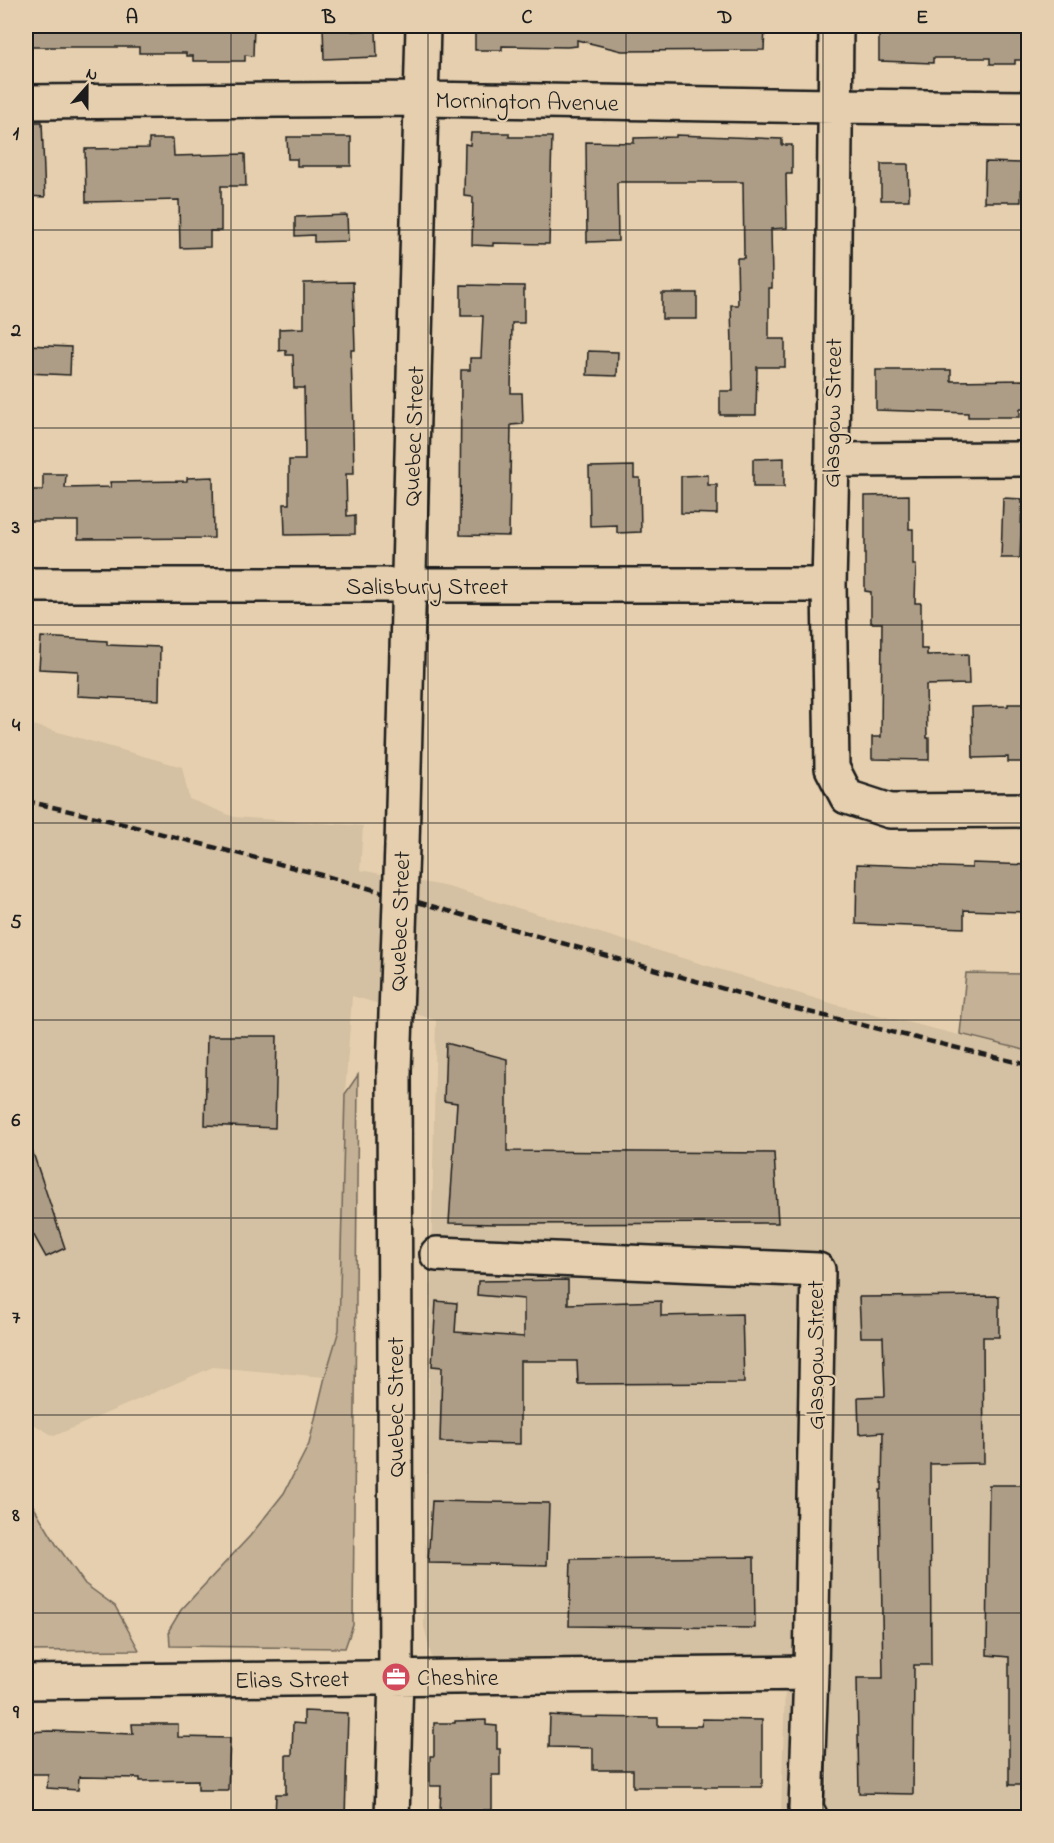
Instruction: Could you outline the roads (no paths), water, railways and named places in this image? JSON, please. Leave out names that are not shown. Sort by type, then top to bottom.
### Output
[{"type":"street","name":"Quebec Street","points":[[392,1818],[396,1677],[394,1070],[423,26]]},
{"type":"street","name":"Glasgow Street","points":[[836,26],[829,585],[832,768],[847,796],[890,811],[1029,810]]},
{"type":"street","name":"Mornington Avenue","points":[[26,102],[422,99],[1029,108]]},
{"type":"street","points":[[832,460],[1029,459]]},
{"type":"street","name":"Salisbury Street","points":[[26,585],[829,585]]},
{"type":"street","name":"Glasgow Street","points":[[437,1254],[818,1270],[811,1673],[806,1808],[811,1818]]},
{"type":"street","name":"Elias Street","points":[[26,1682],[811,1673]]},
{"type":"railway","points":[[26,801],[322,875],[784,1006],[1028,1065]]},
{"type":"place","name":"Cheshire","points":[[396,1677]]}]
